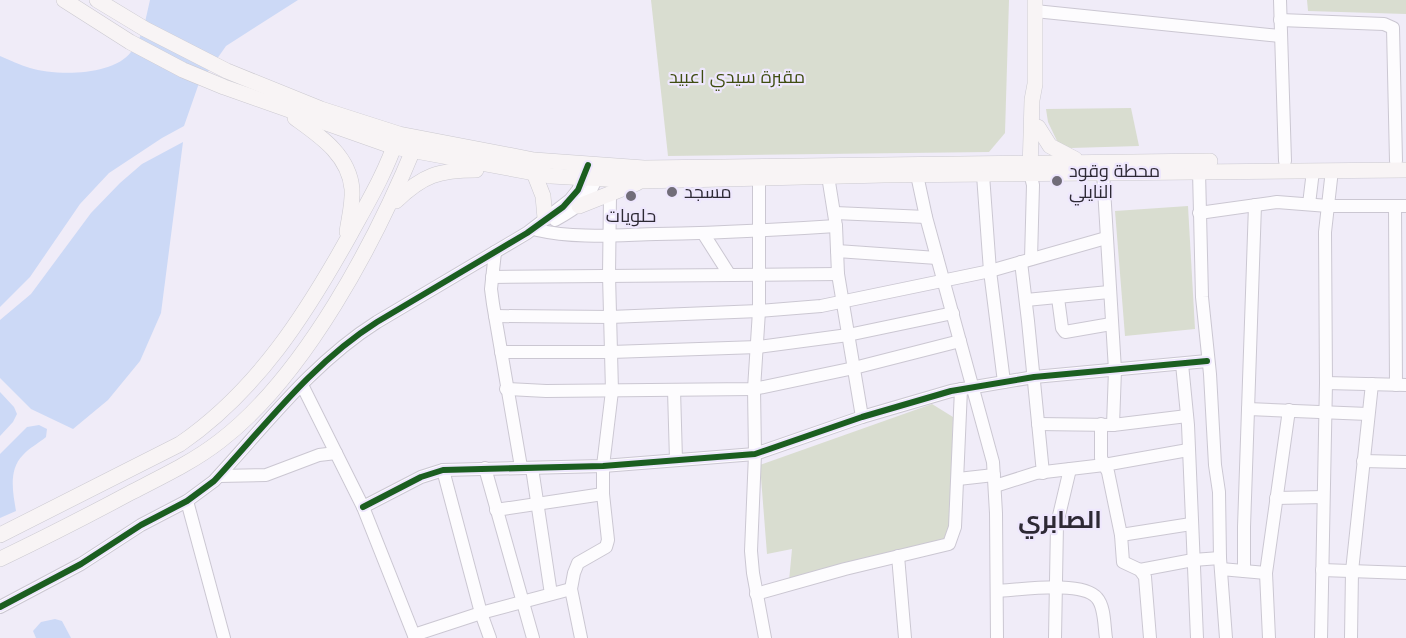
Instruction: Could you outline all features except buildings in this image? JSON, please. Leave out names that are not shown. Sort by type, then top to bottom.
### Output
[{"type":"main road","points":[[64,0],[130,42],[183,70],[278,106],[396,141],[534,160],[641,181],[983,175],[1034,171],[1313,171],[1403,164]]},
{"type":"main road","points":[[97,0],[145,29],[227,71],[396,141]]},
{"type":"main road","points":[[1034,171],[1032,93],[1035,84],[1035,5]]},
{"type":"main road","points":[[278,106],[324,138],[350,177],[352,192],[345,244]]},
{"type":"main road","points":[[1034,127],[1050,146],[1080,161]]},
{"type":"main road","points":[[997,163],[1007,159],[1023,144],[1034,127]]},
{"type":"main road","points":[[0,535],[180,444],[219,415],[243,392],[279,348],[307,308],[377,186],[396,141]]},
{"type":"main road","points":[[416,144],[503,168],[534,173],[644,168],[997,163],[1034,171],[1080,161],[1285,161],[1403,164]]},
{"type":"main road","points":[[0,559],[173,471],[221,441],[253,411],[309,344],[354,271],[389,207],[416,144]]},
{"type":"main road","points":[[389,207],[412,185],[434,173],[503,168]]},
{"type":"main road","points":[[534,173],[543,196],[536,227]]},
{"type":"main road","points":[[579,207],[610,196],[641,181]]},
{"type":"street","points":[[1280,0],[1285,161]]},
{"type":"street","points":[[1035,5],[1280,36]]},
{"type":"street","points":[[1280,20],[1384,24],[1393,28],[1403,164]]},
{"type":"street","points":[[1321,638],[1326,412],[1324,232],[1332,170]]},
{"type":"street","points":[[1034,171],[1026,261],[1026,300],[1043,473]]},
{"type":"street","points":[[1199,171],[1202,297],[1219,492],[1220,564],[1226,638]]},
{"type":"street","points":[[1309,204],[1313,171]]},
{"type":"street","points":[[536,227],[579,207],[591,191],[592,172]]},
{"type":"street","points":[[0,607],[81,564],[141,525],[187,501],[219,476],[334,353],[354,337],[536,227],[570,201],[592,172]]},
{"type":"street","points":[[1103,172],[1115,370],[1101,458],[1108,472],[1121,535],[1123,562],[1140,570],[1145,577],[1150,638]]},
{"type":"street","points":[[917,175],[926,217],[960,341],[967,389],[995,481],[997,638]]},
{"type":"street","points":[[983,175],[990,272],[1004,382]]},
{"type":"street","points":[[828,176],[835,213],[842,303],[862,417]]},
{"type":"street","points":[[759,179],[759,311],[754,389],[755,453],[751,551],[756,594],[765,638]]},
{"type":"street","points":[[581,638],[571,589],[578,563],[608,544],[603,466],[612,391],[609,275],[610,196]]},
{"type":"street","points":[[1199,213],[1277,202],[1328,206],[1400,206],[1401,385],[1326,383]]},
{"type":"street","points":[[1244,571],[1255,205]]},
{"type":"street","points":[[835,213],[926,217]]},
{"type":"street","points":[[536,227],[560,235],[609,236],[760,232],[836,226]]},
{"type":"street","points":[[703,233],[729,274]]},
{"type":"street","points":[[495,316],[610,317],[759,311],[842,303],[990,272],[1106,238]]},
{"type":"street","points":[[837,251],[938,258]]},
{"type":"street","points":[[495,252],[492,289],[506,389],[537,503],[551,594]]},
{"type":"street","points":[[492,277],[838,274]]},
{"type":"street","points":[[1026,300],[1109,292]]},
{"type":"street","points":[[1058,298],[1062,328],[1065,332],[1111,324]]},
{"type":"street","points":[[501,352],[611,352],[758,347],[848,335],[953,313]]},
{"type":"street","points":[[506,389],[612,391],[754,389],[854,368],[960,341]]},
{"type":"street","points":[[363,507],[421,477],[443,470],[603,466],[755,453],[862,417],[967,389],[1034,377],[1207,361]]},
{"type":"street","points":[[1182,364],[1187,416],[1197,638]]},
{"type":"street","points":[[1351,638],[1352,571],[1372,384]]},
{"type":"street","points":[[302,385],[363,507],[415,636],[481,613],[571,589]]},
{"type":"street","points":[[756,594],[948,544],[955,527],[967,389]]},
{"type":"street","points":[[674,390],[676,460]]},
{"type":"street","points":[[1248,409],[1368,414]]},
{"type":"street","points":[[1269,638],[1266,573],[1289,410]]},
{"type":"street","points":[[1038,424],[1107,424],[1187,416]]},
{"type":"street","points":[[958,479],[995,481],[1188,450]]},
{"type":"street","points":[[219,476],[267,475],[319,455],[336,453]]},
{"type":"street","points":[[1363,461],[1406,462]]},
{"type":"street","points":[[485,468],[533,638]]},
{"type":"street","points":[[1055,638],[1057,524],[1070,469]]},
{"type":"street","points":[[443,470],[481,613],[490,638]]},
{"type":"street","points":[[496,510],[603,494]]},
{"type":"street","points":[[1276,498],[1323,497]]},
{"type":"street","points":[[187,501],[224,638]]},
{"type":"street","points":[[1121,535],[1191,524]]},
{"type":"street","points":[[898,556],[906,638]]},
{"type":"street","points":[[1140,570],[1193,560],[1244,571],[1266,573]]},
{"type":"street","points":[[1322,570],[1406,573]]},
{"type":"street","points":[[997,591],[1057,588],[1083,590],[1095,595],[1101,605],[1106,638]]},
{"type":"green space","name":"مقبرة سيدي اعبيد","points":[[651,0],[1009,0],[1005,133],[989,152],[668,156]]},
{"type":"green space","points":[[1307,0],[1406,0],[1406,14],[1308,11]]},
{"type":"green space","points":[[1131,108],[1139,146],[1071,148],[1058,143],[1048,122],[1046,109]]},
{"type":"green space","points":[[1188,206],[1195,329],[1125,336],[1115,211]]},
{"type":"green space","points":[[932,404],[953,417],[949,543],[789,581],[792,549],[767,554],[760,465]]},
{"type":"water","points":[[150,0],[298,0],[226,46],[198,86],[184,126],[109,173],[80,204],[30,277],[0,307],[0,56],[41,71],[84,72],[111,66],[123,60],[135,46],[144,27]]},
{"type":"water","points":[[183,142],[161,313],[140,361],[108,400],[73,429],[31,409],[0,378],[0,320],[31,294],[91,213],[120,183],[142,164]]},
{"type":"water","points":[[0,392],[14,407],[17,414],[0,436]]},
{"type":"water","points":[[39,425],[47,429],[46,437],[25,452],[18,461],[13,475],[16,511],[0,518],[0,454],[27,427]]},
{"type":"water","points":[[55,619],[62,621],[71,638],[36,638],[33,631],[41,622]]},
{"type":"cycle path","points":[[0,607],[81,564],[141,525],[187,501],[214,481],[290,396],[331,356],[377,322],[527,233],[563,207],[578,190],[588,165]]},
{"type":"cycle path","points":[[363,507],[421,477],[443,470],[603,466],[755,454],[862,417],[951,391],[1034,377],[1207,361]]},
{"type":"place","name":"محطة وقود النايلي","points":[[1057,181]]},
{"type":"place","name":"مسجد","points":[[672,192]]},
{"type":"place","name":"حلويات","points":[[631,196]]},
{"type":"district","name":"الصابري","points":[[1060,519]]}]
